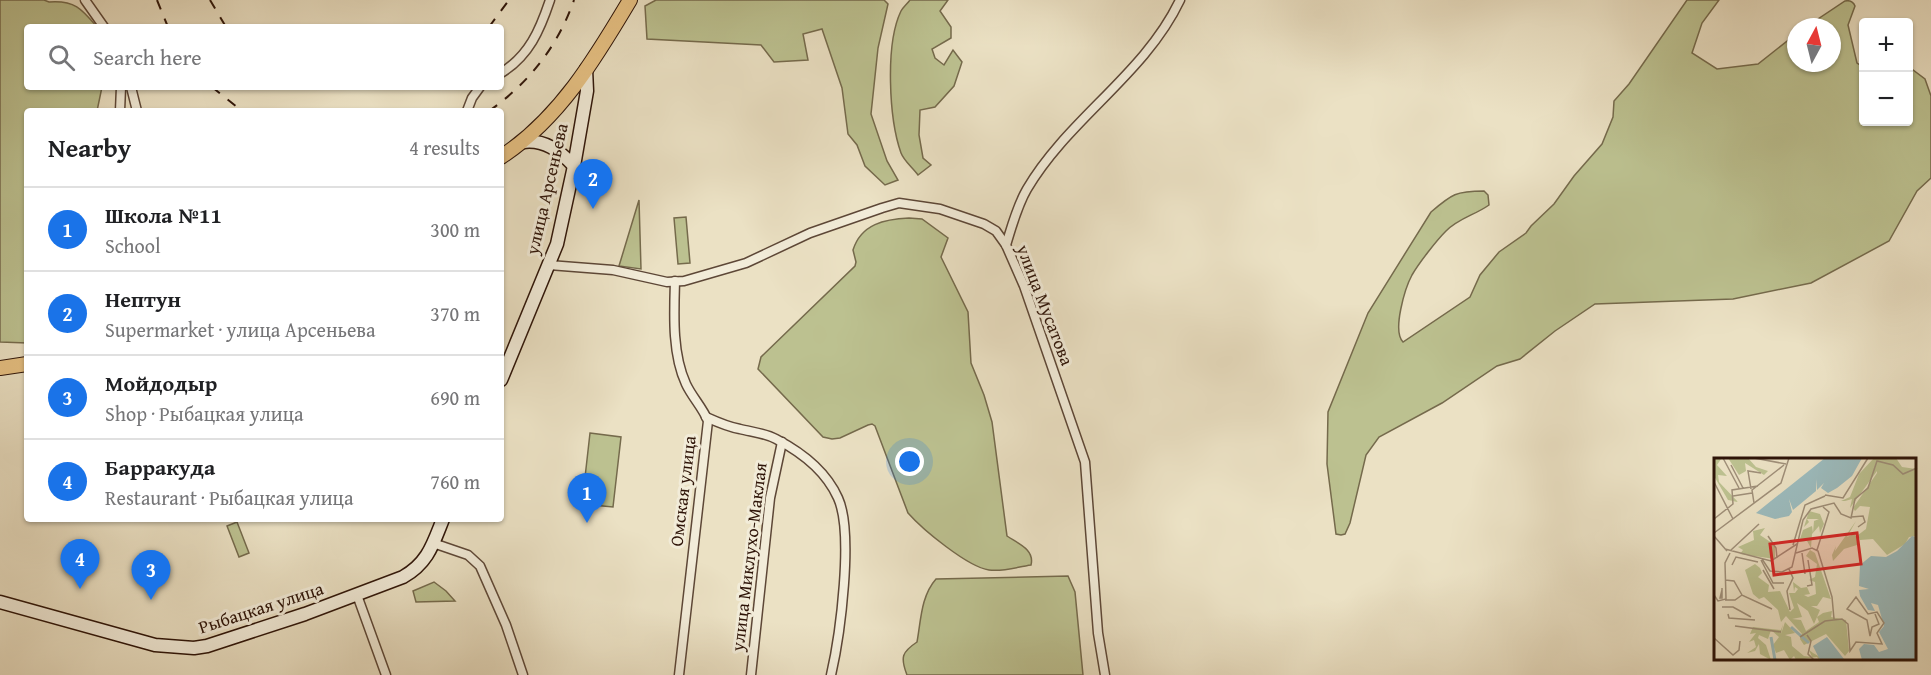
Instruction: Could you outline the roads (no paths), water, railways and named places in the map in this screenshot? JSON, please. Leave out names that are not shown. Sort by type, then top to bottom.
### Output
[{"type":"main road","points":[[504,155],[523,142],[570,93],[630,0]]},
{"type":"main road","name":"улица Арсеньева","points":[[504,373],[549,265],[559,235],[587,91],[586,69]]},
{"type":"main road","points":[[523,142],[541,142],[562,154],[574,166]]},
{"type":"main road","points":[[0,368],[24,364]]},
{"type":"main road","points":[[357,595],[411,573],[425,559],[442,522]]},
{"type":"main road","name":"Рыбацкая улица","points":[[0,602],[155,645],[194,648],[233,638],[357,595]]},
{"type":"street","points":[[85,0],[102,24]]},
{"type":"street","points":[[504,72],[522,57],[531,45],[539,31],[550,0]]},
{"type":"street","points":[[1006,245],[1020,205],[1039,172],[1156,38],[1173,15],[1180,0]]},
{"type":"street","points":[[120,108],[121,90]]},
{"type":"street","points":[[132,90],[136,108]]},
{"type":"street","points":[[468,108],[478,90]]},
{"type":"street","name":"улица Мусатова","points":[[549,265],[613,270],[662,281],[696,279],[746,263],[810,233],[899,203],[940,209],[984,224],[996,231],[1006,245],[1031,303],[1085,462],[1096,610],[1105,675]]},
{"type":"street","name":"Омская улица","points":[[675,281],[680,367],[687,385],[706,417],[708,426],[679,675]]},
{"type":"street","points":[[706,417],[782,442],[824,474],[839,498],[845,547],[842,606],[831,675]]},
{"type":"street","name":"улица Миклухо-Маклая","points":[[751,675],[770,498],[782,442]]},
{"type":"street","points":[[433,543],[468,555],[480,566],[502,613],[523,675]]},
{"type":"street","points":[[357,595],[386,675]]},
{"type":"railway","points":[[157,0],[167,24]]},
{"type":"railway","points":[[210,0],[224,24]]},
{"type":"railway","points":[[491,24],[509,0]]},
{"type":"railway","points":[[493,108],[529,76],[551,48],[574,0]]},
{"type":"railway","points":[[216,90],[238,108]]},
{"type":"place","name":"Нептун","points":[[593,209]]},
{"type":"place","name":"Школа №11","points":[[587,523]]},
{"type":"place","name":"Барракуда","points":[[80,589]]},
{"type":"place","name":"Мойдодыр","points":[[151,600]]}]
